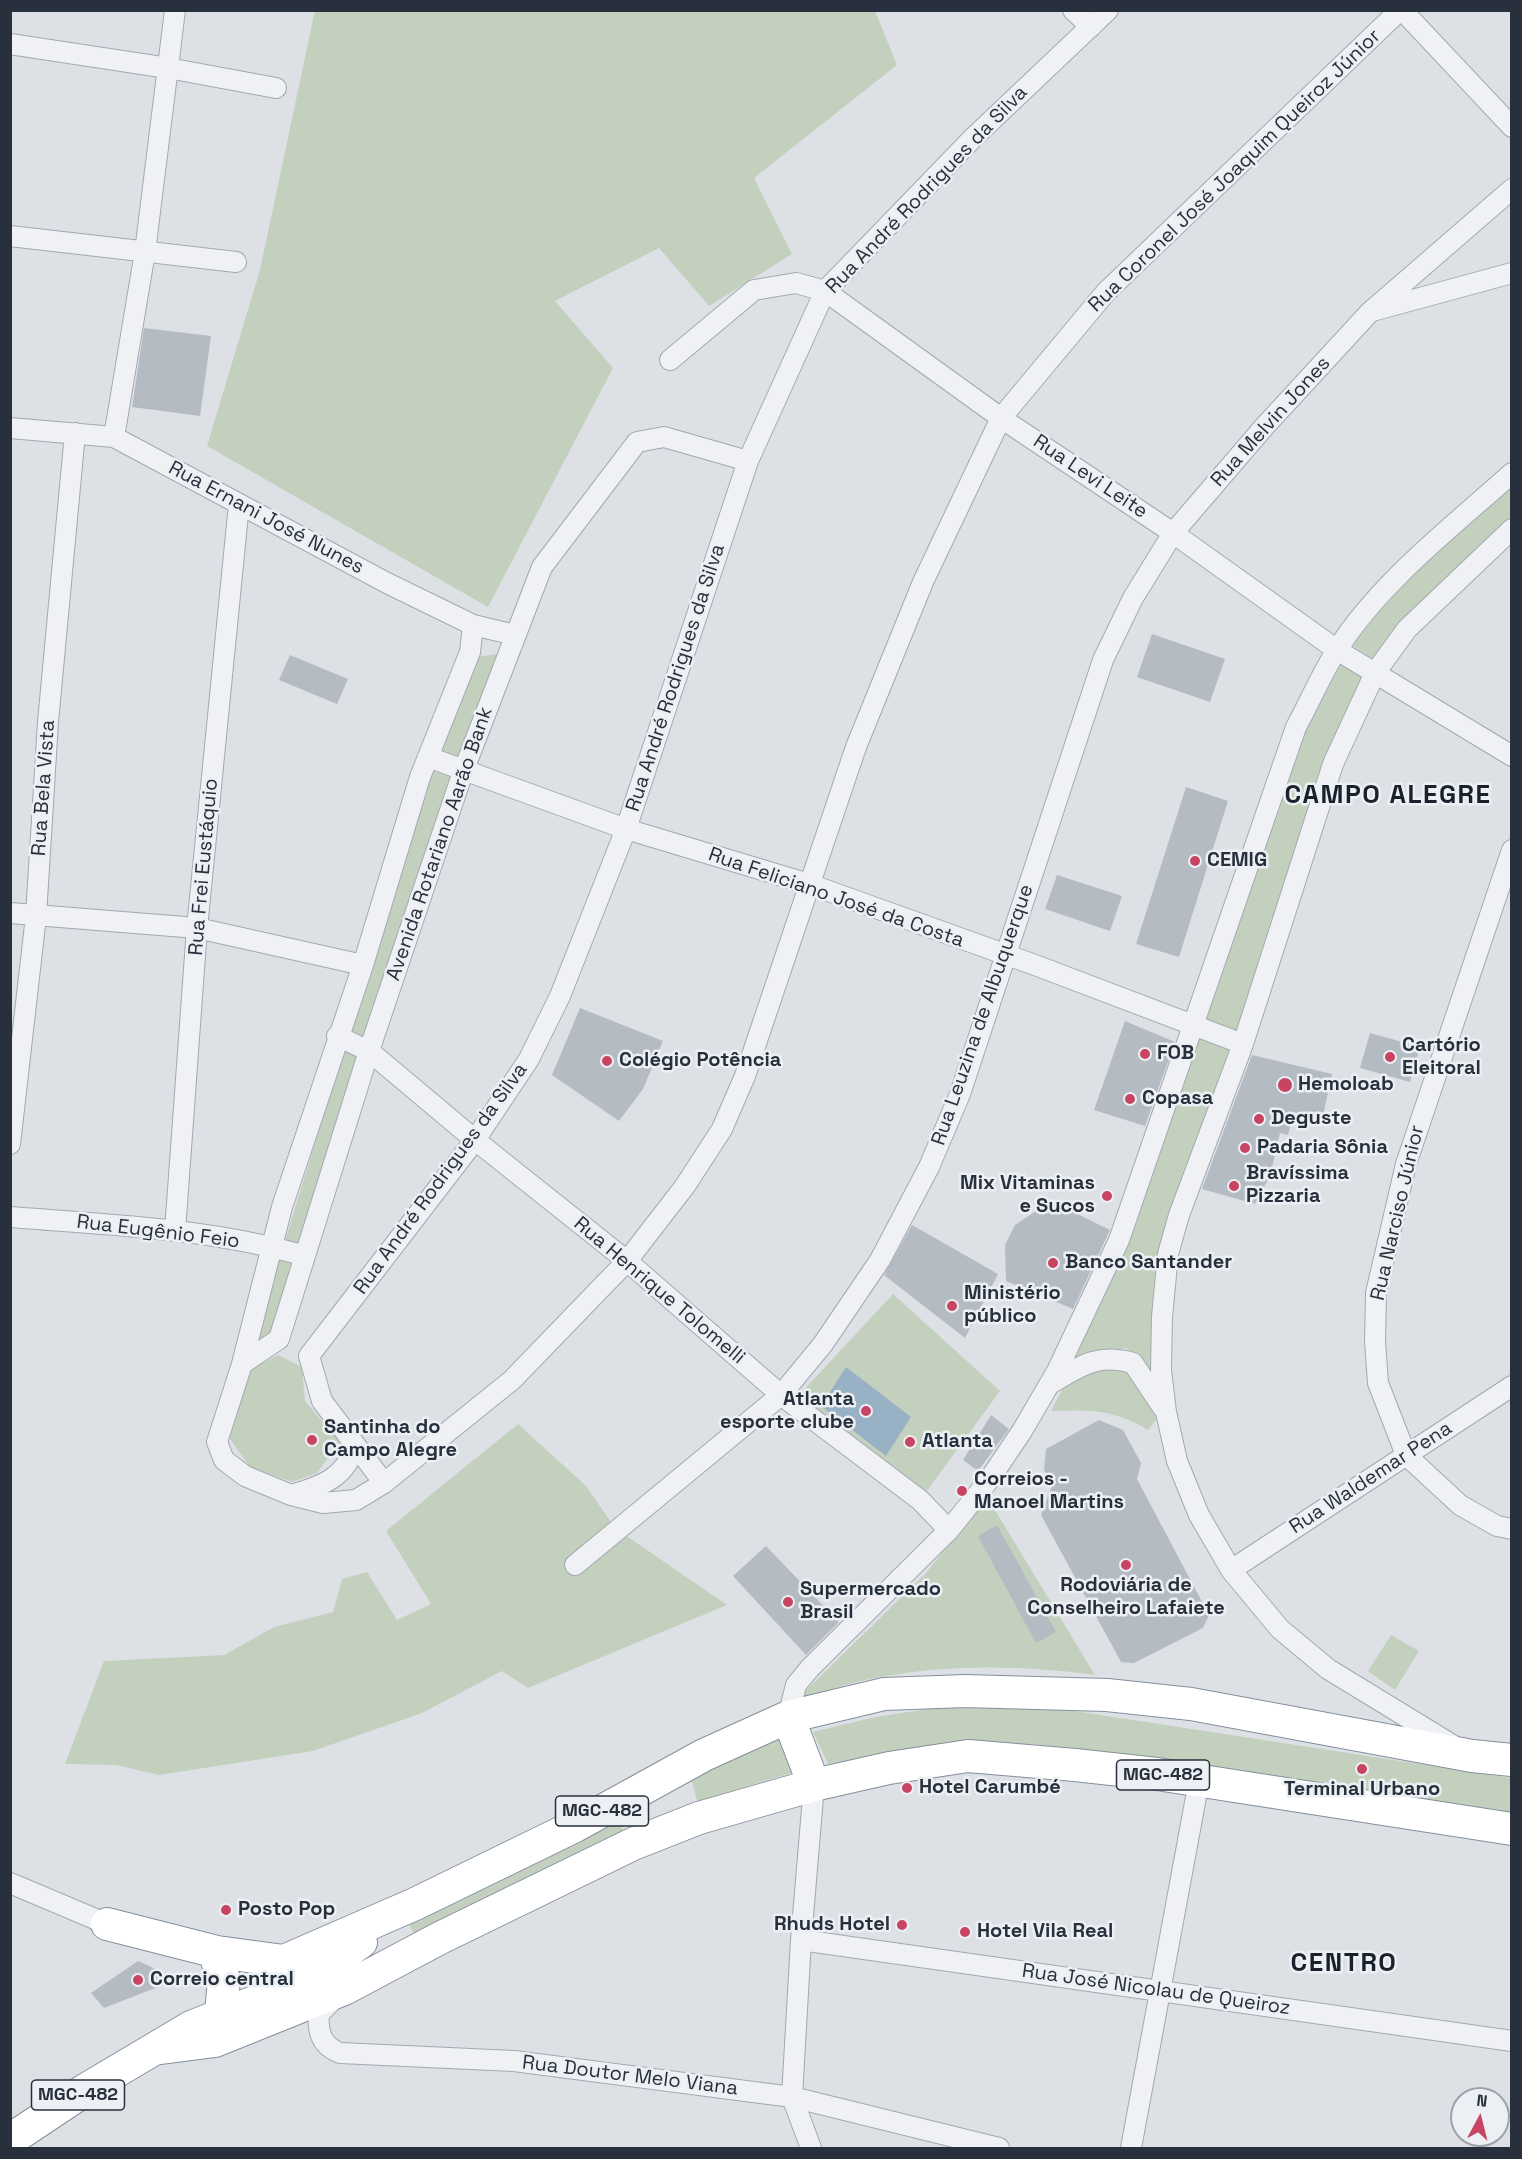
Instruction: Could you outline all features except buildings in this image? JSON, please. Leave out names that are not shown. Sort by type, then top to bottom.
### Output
[{"type":"highway","name":"MGC-482","points":[[10,2140],[85,2090],[155,2051],[191,2027],[303,1983],[415,1904],[612,1805],[704,1755],[788,1717],[884,1694],[965,1691],[1107,1695],[1191,1704],[1472,1756],[1512,1760]]},
{"type":"highway","points":[[788,1717],[814,1785]]},
{"type":"highway","name":"MGC-482","points":[[155,2051],[215,2041],[344,1989],[440,1938],[633,1844],[699,1818],[814,1785],[889,1768],[968,1756],[1075,1765],[1199,1781],[1512,1829]]},
{"type":"highway","points":[[674,1773],[673,1794],[679,1808],[699,1818]]},
{"type":"highway","points":[[612,1805],[630,1810],[637,1821],[633,1844]]},
{"type":"highway","points":[[107,1924],[217,1952],[285,1961],[415,1904]]},
{"type":"highway","points":[[107,1924],[218,1964],[281,1983],[331,1979],[408,1946],[440,1938]]},
{"type":"highway","points":[[218,1964],[224,1979],[221,2014]]},
{"type":"street","points":[[114,436],[145,252],[175,10]]},
{"type":"street","points":[[1073,10],[1091,27]]},
{"type":"street","name":"Rua André Rodrigues da Silva","points":[[309,1356],[475,1140],[530,1059],[560,996],[626,830],[748,461],[825,291],[973,138],[1108,10]]},
{"type":"street","points":[[1401,10],[1512,127]]},
{"type":"street","name":"Rua Coronel José Joaquim Queiroz Júnior","points":[[291,1495],[323,1503],[356,1500],[384,1483],[512,1380],[627,1261],[685,1186],[722,1129],[745,1076],[856,747],[923,582],[1001,418],[1106,292],[1401,10]]},
{"type":"street","points":[[10,44],[168,68],[276,88]]},
{"type":"street","name":"Rua Melvin Jones","points":[[1173,533],[1264,427],[1370,312],[1512,189]]},
{"type":"street","points":[[10,236],[236,262]]},
{"type":"street","points":[[1370,312],[1512,273]]},
{"type":"street","name":"Rua Levi Leite","points":[[670,360],[754,290],[796,283],[825,291],[1001,418],[1173,533],[1337,650],[1512,756]]},
{"type":"street","name":"Rua Ernani José Nunes","points":[[10,428],[114,436],[387,583],[473,625],[514,635]]},
{"type":"street","name":"Rua Bela Vista","points":[[10,1144],[36,916],[48,722],[75,433]]},
{"type":"street","name":"Avenida Rotariano Aarão Bank","points":[[279,1339],[369,1051],[463,772],[542,567],[637,442],[664,437],[748,461]]},
{"type":"street","points":[[788,1717],[796,1685],[810,1668],[949,1530],[989,1479],[1050,1384],[1119,1240],[1296,727],[1337,650],[1369,607],[1439,538],[1512,473]]},
{"type":"street","name":"Rua Frei Eustáquio","points":[[175,1231],[197,928],[239,504]]},
{"type":"street","points":[[1472,1756],[1328,1670],[1280,1629],[1231,1570],[1199,1515],[1177,1461],[1166,1412],[1162,1338],[1168,1254],[1179,1215],[1244,1044],[1333,764],[1375,673],[1407,629],[1512,529]]},
{"type":"street","name":"Rua Leuzina de Albuquerque","points":[[575,1564],[781,1395],[823,1344],[880,1260],[929,1167],[960,1094],[1103,660],[1133,598],[1173,533]]},
{"type":"street","name":"Avenida Rotariano Aarão Bank","points":[[291,1495],[245,1476],[224,1460],[217,1442],[242,1364],[271,1246],[428,757],[470,652],[473,625]]},
{"type":"street","name":"Rua Feliciano José da Costa","points":[[428,757],[463,772],[626,830],[809,884],[1005,954],[1244,1044]]},
{"type":"street","name":"Rua Narciso Júnior","points":[[1512,850],[1406,1164],[1376,1293],[1378,1383],[1406,1455],[1460,1504],[1497,1526],[1512,1529]]},
{"type":"street","points":[[10,913],[197,928],[363,965]]},
{"type":"street","name":"Rua Henrique Tolomelli","points":[[337,1036],[369,1051],[475,1140],[627,1261],[781,1395],[920,1500],[949,1530]]},
{"type":"street","name":"Rua Eugênio Feio","points":[[10,1217],[175,1231],[271,1246],[305,1256]]},
{"type":"street","points":[[242,1364],[279,1339],[309,1356],[322,1401],[384,1483]]},
{"type":"street","points":[[1050,1384],[1084,1364],[1100,1359],[1116,1359],[1133,1363],[1166,1412]]},
{"type":"street","name":"Rua Waldemar Pena","points":[[1231,1570],[1512,1386]]},
{"type":"street","points":[[291,1495],[321,1486],[339,1473],[351,1461],[354,1445]]},
{"type":"street","points":[[1131,2148],[1199,1781]]},
{"type":"street","points":[[811,2148],[792,2097],[801,1940],[814,1785]]},
{"type":"street","points":[[10,1883],[107,1924]]},
{"type":"street","name":"Rua José Nicolau de Queiroz","points":[[801,1940],[1512,2041]]},
{"type":"street","name":"Rua Doutor Melo Viana","points":[[344,1989],[319,2014],[317,2028],[324,2043],[340,2053],[513,2061],[792,2097],[999,2148]]},
{"type":"green space","points":[[315,10],[875,11],[897,65],[754,178],[792,254],[709,306],[659,248],[555,301],[613,368],[488,607],[207,446],[260,270]]},
{"type":"green space","points":[[1511,481],[1511,532],[1380,664],[1351,644],[1409,573]]},
{"type":"green space","points":[[505,653],[460,759],[439,755],[476,657]]},
{"type":"green space","points":[[1343,660],[1368,677],[1325,756],[1238,1035],[1198,1021],[1300,740]]},
{"type":"green space","points":[[435,765],[454,769],[366,1044],[347,1036]]},
{"type":"green space","points":[[1197,1034],[1239,1047],[1175,1215],[1159,1389],[1126,1348],[1057,1371]]},
{"type":"green space","points":[[345,1046],[363,1053],[301,1250],[283,1247]]},
{"type":"green space","points":[[278,1258],[296,1260],[276,1335],[249,1355]]},
{"type":"green space","name":"Atlanta","points":[[893,1294],[1000,1391],[921,1499],[800,1394]]},
{"type":"green space","points":[[278,1355],[302,1367],[305,1401],[340,1442],[317,1473],[292,1482],[250,1467],[227,1435],[249,1370]]},
{"type":"green space","points":[[1133,1367],[1154,1409],[1156,1420],[1148,1430],[1112,1414],[1051,1411],[1067,1380],[1109,1368]]},
{"type":"green space","points":[[518,1424],[586,1486],[615,1528],[727,1605],[528,1688],[502,1671],[422,1713],[313,1751],[159,1775],[116,1765],[65,1764],[104,1661],[224,1655],[274,1627],[333,1612],[342,1579],[367,1572],[397,1620],[431,1604],[386,1531]]},
{"type":"green space","points":[[987,1497],[1095,1675],[1012,1668],[930,1670],[865,1680],[796,1700],[925,1574]]},
{"type":"green space","points":[[1391,1635],[1419,1651],[1395,1690],[1368,1671]]},
{"type":"green space","points":[[968,1703],[1042,1706],[1511,1778],[1511,1819],[1034,1744],[931,1748],[828,1764],[813,1732],[875,1717]]},
{"type":"green space","points":[[785,1735],[801,1770],[728,1792],[698,1804],[691,1778]]},
{"type":"green space","points":[[615,1815],[624,1832],[416,1937],[409,1924]]},
{"type":"water","name":"Atlanta esporte clube","points":[[846,1367],[911,1417],[886,1456],[821,1406]]},
{"type":"place","name":"CEMIG","points":[[1195,861]]},
{"type":"place","name":"FOB","points":[[1145,1054]]},
{"type":"place","name":"Cartório Eleitoral","points":[[1390,1057]]},
{"type":"place","name":"Colégio Potência","points":[[607,1061]]},
{"type":"place","name":"Hemoloab","points":[[1285,1085]]},
{"type":"place","name":"Copasa","points":[[1130,1099]]},
{"type":"place","name":"Deguste","points":[[1259,1119]]},
{"type":"place","name":"Padaria Sônia","points":[[1245,1148]]},
{"type":"place","name":"Bravíssima Pizzaria","points":[[1234,1186]]},
{"type":"place","name":"Mix Vitaminas e Sucos","points":[[1107,1196]]},
{"type":"place","name":"Banco Santander","points":[[1053,1263]]},
{"type":"place","name":"Ministério público","points":[[952,1306]]},
{"type":"place","name":"Atlanta esporte clube","points":[[866,1411]]},
{"type":"place","name":"Santinha do Campo Alegre","points":[[312,1440]]},
{"type":"place","name":"Atlanta","points":[[910,1442]]},
{"type":"place","name":"Correios - Manoel Martins","points":[[962,1491]]},
{"type":"place","name":"Rodoviária de Conselheiro Lafaiete","points":[[1126,1565]]},
{"type":"place","name":"Supermercado Brasil","points":[[788,1602]]},
{"type":"place","name":"Terminal Urbano","points":[[1362,1769]]},
{"type":"place","name":"Hotel Carumbé","points":[[907,1788]]},
{"type":"place","name":"Posto Pop","points":[[226,1910]]},
{"type":"place","name":"Rhuds Hotel","points":[[902,1925]]},
{"type":"place","name":"Hotel Vila Real","points":[[965,1932]]},
{"type":"place","name":"Correio central","points":[[138,1980]]},
{"type":"district","name":"CAMPO ALEGRE","points":[[1388,796]]},
{"type":"district","name":"CENTRO","points":[[1344,1964]]}]
